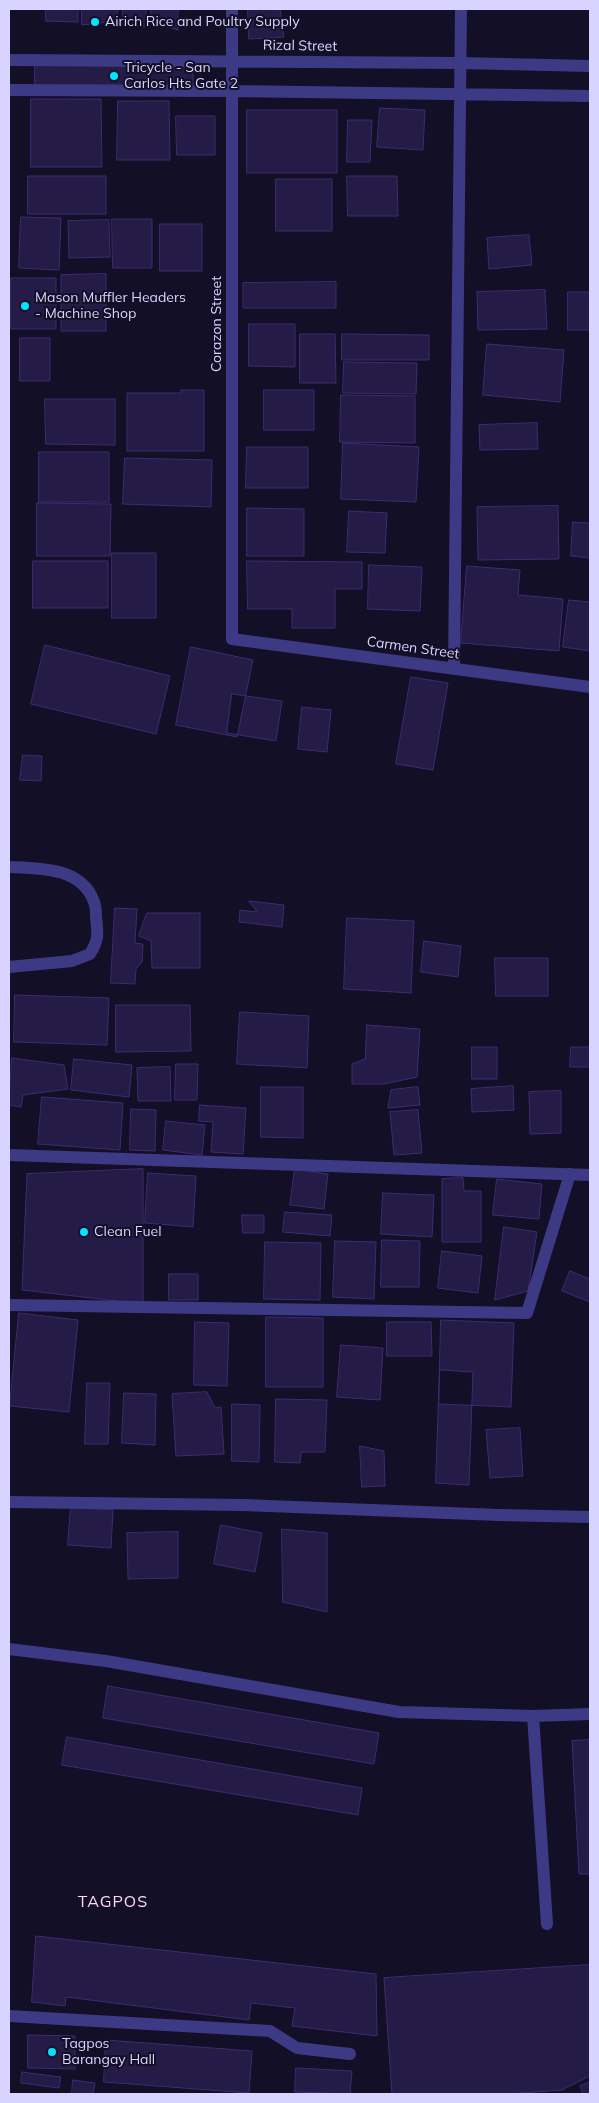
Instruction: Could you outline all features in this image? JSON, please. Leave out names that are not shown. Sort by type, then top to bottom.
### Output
[{"type":"street","name":"Corazon Street","points":[[232,9],[232,639]]},
{"type":"street","points":[[454,669],[461,9]]},
{"type":"street","name":"Rizal Street","points":[[9,60],[461,63],[590,66]]},
{"type":"street","points":[[9,90],[590,96]]},
{"type":"street","name":"Carmen Street","points":[[232,639],[590,687]]},
{"type":"street","points":[[9,867],[38,868],[64,873],[82,883],[94,902],[99,939],[90,954],[72,961],[9,967]]},
{"type":"street","points":[[9,1155],[590,1174]]},
{"type":"street","points":[[9,1305],[527,1313],[570,1174]]},
{"type":"street","points":[[9,1502],[243,1505],[590,1517]]},
{"type":"street","points":[[9,1650],[106,1661],[398,1712],[533,1716],[590,1714]]},
{"type":"street","points":[[533,1716],[546,1924]]},
{"type":"street","points":[[9,2016],[270,2031],[297,2048],[350,2054]]},
{"type":"building","points":[[46,9],[78,9],[78,22],[46,21]]},
{"type":"building","points":[[82,9],[118,9],[117,21],[82,25]]},
{"type":"building","points":[[123,9],[146,9],[146,27],[122,26]]},
{"type":"building","points":[[151,9],[178,9],[178,30],[151,22]]},
{"type":"building","points":[[248,9],[280,9],[284,37],[249,39]]},
{"type":"building","name":"Tricycle - San Carlos Hts Gate 2","points":[[35,65],[193,66],[193,86],[35,86]]},
{"type":"building","points":[[31,99],[101,99],[102,167],[31,167]]},
{"type":"building","points":[[118,101],[169,101],[170,160],[117,160]]},
{"type":"building","points":[[380,108],[425,110],[423,150],[377,147]]},
{"type":"building","points":[[247,110],[337,110],[337,173],[247,173]]},
{"type":"building","points":[[176,116],[215,116],[215,155],[177,155]]},
{"type":"building","points":[[348,120],[372,120],[370,162],[347,162]]},
{"type":"building","points":[[28,176],[106,176],[106,214],[28,214]]},
{"type":"building","points":[[347,176],[397,176],[398,216],[348,216]]},
{"type":"building","points":[[276,179],[332,179],[332,231],[276,231]]},
{"type":"building","points":[[21,217],[61,218],[59,270],[19,268]]},
{"type":"building","points":[[112,219],[152,219],[152,268],[113,268]]},
{"type":"building","points":[[109,220],[110,257],[69,258],[68,221]]},
{"type":"building","points":[[160,224],[202,224],[202,271],[160,271]]},
{"type":"building","points":[[529,235],[532,265],[489,269],[487,238]]},
{"type":"building","points":[[106,274],[106,331],[61,331],[61,275]]},
{"type":"building","points":[[11,278],[56,278],[56,329],[11,329]]},
{"type":"building","points":[[336,282],[336,308],[243,308],[243,283]]},
{"type":"building","points":[[545,290],[547,329],[478,330],[477,292]]},
{"type":"building","points":[[568,292],[590,292],[590,330],[568,330]]},
{"type":"building","points":[[249,324],[295,324],[295,367],[249,366]]},
{"type":"building","points":[[300,334],[335,334],[336,383],[300,383]]},
{"type":"building","points":[[342,334],[429,335],[429,360],[342,360]]},
{"type":"building","points":[[20,338],[50,338],[50,381],[20,381]]},
{"type":"building","points":[[487,344],[564,350],[560,402],[483,395]]},
{"type":"building","points":[[344,362],[417,363],[416,394],[343,393]]},
{"type":"building","points":[[181,390],[204,390],[204,451],[127,451],[127,393],[181,393]]},
{"type":"building","points":[[264,390],[314,390],[314,430],[264,430]]},
{"type":"building","points":[[341,395],[415,396],[415,443],[340,442]]},
{"type":"building","points":[[45,399],[115,399],[115,445],[46,444]]},
{"type":"building","points":[[537,423],[538,449],[480,450],[479,425]]},
{"type":"building","points":[[343,443],[419,447],[416,502],[341,499]]},
{"type":"building","points":[[247,447],[308,447],[308,488],[246,488]]},
{"type":"building","points":[[39,452],[109,452],[109,502],[39,502]]},
{"type":"building","points":[[125,458],[212,460],[211,507],[123,504]]},
{"type":"building","points":[[37,503],[111,504],[110,556],[37,556]]},
{"type":"building","points":[[558,506],[559,559],[478,560],[477,507]]},
{"type":"building","points":[[247,508],[304,509],[304,556],[247,556]]},
{"type":"building","points":[[349,511],[387,513],[385,553],[347,552]]},
{"type":"building","points":[[573,522],[590,523],[590,558],[571,556]]},
{"type":"building","points":[[112,553],[156,553],[156,618],[112,618]]},
{"type":"building","points":[[33,561],[108,561],[108,608],[33,608]]},
{"type":"building","points":[[247,561],[362,562],[362,589],[335,589],[335,628],[292,628],[292,609],[248,609]]},
{"type":"building","points":[[369,565],[422,567],[420,611],[368,609]]},
{"type":"building","points":[[467,566],[520,570],[518,595],[563,599],[559,651],[461,643]]},
{"type":"building","points":[[569,600],[590,602],[590,651],[563,647]]},
{"type":"building","points":[[45,645],[170,676],[156,734],[31,704]]},
{"type":"building","points":[[191,647],[253,660],[237,737],[176,725]]},
{"type":"building","points":[[411,677],[448,683],[433,770],[396,764]]},
{"type":"building","points":[[232,694],[282,701],[276,741],[227,733]]},
{"type":"building","points":[[302,707],[331,710],[327,752],[298,749]]},
{"type":"building","points":[[23,755],[42,756],[41,781],[20,780]]},
{"type":"building","points":[[249,901],[284,905],[282,927],[239,922],[240,910],[257,912]]},
{"type":"building","points":[[115,908],[137,909],[135,943],[143,944],[142,962],[136,969],[135,984],[111,983]]},
{"type":"building","points":[[147,913],[200,913],[200,968],[152,968],[151,941],[139,936]]},
{"type":"building","points":[[347,918],[414,921],[411,993],[344,989]]},
{"type":"building","points":[[424,941],[461,946],[458,977],[421,972]]},
{"type":"building","points":[[495,958],[548,958],[548,996],[496,996]]},
{"type":"building","points":[[15,995],[109,998],[107,1045],[14,1042]]},
{"type":"building","points":[[116,1005],[190,1005],[191,1051],[116,1052]]},
{"type":"building","points":[[240,1012],[309,1016],[307,1068],[237,1064]]},
{"type":"building","points":[[367,1025],[420,1029],[417,1077],[384,1084],[352,1084],[352,1064],[365,1059]]},
{"type":"building","points":[[472,1047],[497,1047],[497,1079],[472,1079]]},
{"type":"building","points":[[571,1047],[590,1047],[590,1067],[570,1067]]},
{"type":"building","points":[[12,1058],[64,1065],[68,1089],[23,1095],[21,1107],[9,1105]]},
{"type":"building","points":[[74,1059],[132,1065],[129,1097],[71,1090]]},
{"type":"building","points":[[176,1064],[198,1064],[197,1100],[175,1100]]},
{"type":"building","points":[[170,1067],[171,1101],[138,1101],[137,1068]]},
{"type":"building","points":[[513,1086],[514,1110],[472,1112],[471,1089]]},
{"type":"building","points":[[261,1087],[303,1087],[303,1138],[261,1137]]},
{"type":"building","points":[[418,1087],[420,1105],[388,1108],[391,1090]]},
{"type":"building","points":[[561,1091],[561,1133],[530,1134],[529,1092]]},
{"type":"building","points":[[42,1097],[123,1103],[120,1150],[38,1144]]},
{"type":"building","points":[[200,1105],[246,1108],[243,1154],[211,1152],[213,1122],[199,1121]]},
{"type":"building","points":[[131,1109],[156,1110],[155,1151],[130,1150]]},
{"type":"building","points":[[418,1110],[422,1153],[394,1155],[390,1112]]},
{"type":"building","points":[[166,1121],[205,1125],[202,1155],[163,1150]]},
{"type":"building","name":"Clean Fuel","points":[[143,1169],[143,1304],[22,1290],[27,1174]]},
{"type":"building","points":[[295,1169],[328,1174],[324,1209],[290,1205]]},
{"type":"building","points":[[148,1173],[196,1176],[193,1227],[145,1223]]},
{"type":"building","points":[[463,1178],[464,1191],[481,1191],[481,1242],[442,1242],[442,1179]]},
{"type":"building","points":[[497,1179],[542,1184],[539,1219],[493,1215]]},
{"type":"building","points":[[383,1193],[434,1195],[432,1237],[381,1234]]},
{"type":"building","points":[[285,1212],[332,1215],[330,1236],[283,1232]]},
{"type":"building","points":[[242,1215],[264,1215],[264,1233],[243,1233]]},
{"type":"building","points":[[504,1227],[537,1232],[528,1291],[495,1300]]},
{"type":"building","points":[[382,1240],[420,1241],[419,1287],[381,1287]]},
{"type":"building","points":[[335,1241],[376,1242],[374,1299],[333,1297]]},
{"type":"building","points":[[265,1242],[321,1243],[320,1300],[264,1299]]},
{"type":"building","points":[[442,1251],[482,1256],[478,1293],[438,1288]]},
{"type":"building","points":[[570,1271],[590,1279],[590,1302],[562,1291]]},
{"type":"building","points":[[169,1274],[198,1274],[198,1300],[169,1300]]},
{"type":"building","points":[[19,1313],[78,1320],[69,1412],[10,1406]]},
{"type":"building","points":[[266,1317],[323,1318],[323,1387],[266,1387]]},
{"type":"building","points":[[441,1320],[514,1323],[511,1407],[439,1404]]},
{"type":"building","points":[[195,1322],[229,1323],[227,1386],[194,1385]]},
{"type":"building","points":[[387,1322],[431,1322],[432,1356],[387,1356]]},
{"type":"building","points":[[341,1345],[383,1348],[380,1400],[337,1397]]},
{"type":"building","points":[[440,1370],[473,1372],[469,1485],[436,1483]]},
{"type":"building","points":[[87,1383],[110,1383],[108,1444],[85,1444]]},
{"type":"building","points":[[207,1392],[215,1408],[221,1407],[224,1454],[176,1456],[172,1394]]},
{"type":"building","points":[[124,1393],[156,1394],[155,1445],[122,1443]]},
{"type":"building","points":[[276,1399],[327,1400],[325,1452],[301,1452],[300,1463],[275,1462]]},
{"type":"building","points":[[232,1404],[260,1405],[259,1462],[232,1461]]},
{"type":"building","points":[[520,1428],[523,1476],[490,1478],[486,1430]]},
{"type":"building","points":[[360,1446],[384,1451],[385,1486],[362,1487]]},
{"type":"building","points":[[71,1507],[113,1510],[111,1548],[68,1545]]},
{"type":"building","points":[[221,1525],[262,1533],[255,1572],[214,1564]]},
{"type":"building","points":[[282,1529],[327,1533],[327,1612],[283,1602]]},
{"type":"building","points":[[178,1532],[178,1578],[128,1579],[127,1533]]},
{"type":"building","points":[[108,1686],[379,1733],[374,1764],[103,1718]]},
{"type":"building","points":[[67,1737],[362,1788],[358,1815],[62,1765]]},
{"type":"building","points":[[590,1740],[590,1874],[579,1874],[572,1741]]},
{"type":"building","points":[[36,1936],[376,1974],[377,2036],[292,2026],[295,2008],[251,2003],[249,2020],[66,1997],[65,2006],[32,2002]]},
{"type":"building","points":[[590,1965],[590,2076],[562,2090],[508,2094],[392,2094],[384,1978]]},
{"type":"building","name":"Tagpos Barangay Hall","points":[[28,2035],[75,2036],[75,2069],[28,2068]]},
{"type":"building","points":[[106,2040],[252,2051],[249,2093],[104,2082]]},
{"type":"building","points":[[296,2068],[352,2071],[350,2094],[295,2092]]},
{"type":"building","points":[[22,2072],[61,2077],[59,2088],[21,2083]]},
{"type":"building","points":[[73,2080],[95,2083],[93,2094],[72,2094]]},
{"type":"building","points":[[590,2082],[590,2094],[583,2094],[580,2086]]},
{"type":"place","name":"Airich Rice and Poultry Supply","points":[[95,22]]},
{"type":"place","name":"Tricycle - San Carlos Hts Gate 2","points":[[114,76]]},
{"type":"place","name":"Mason Muffler Headers - Machine Shop","points":[[25,306]]},
{"type":"place","name":"Clean Fuel","points":[[84,1232]]},
{"type":"place","name":"Tagpos Barangay Hall","points":[[52,2052]]},
{"type":"district","name":"TAGPOS","points":[[113,1902]]}]
